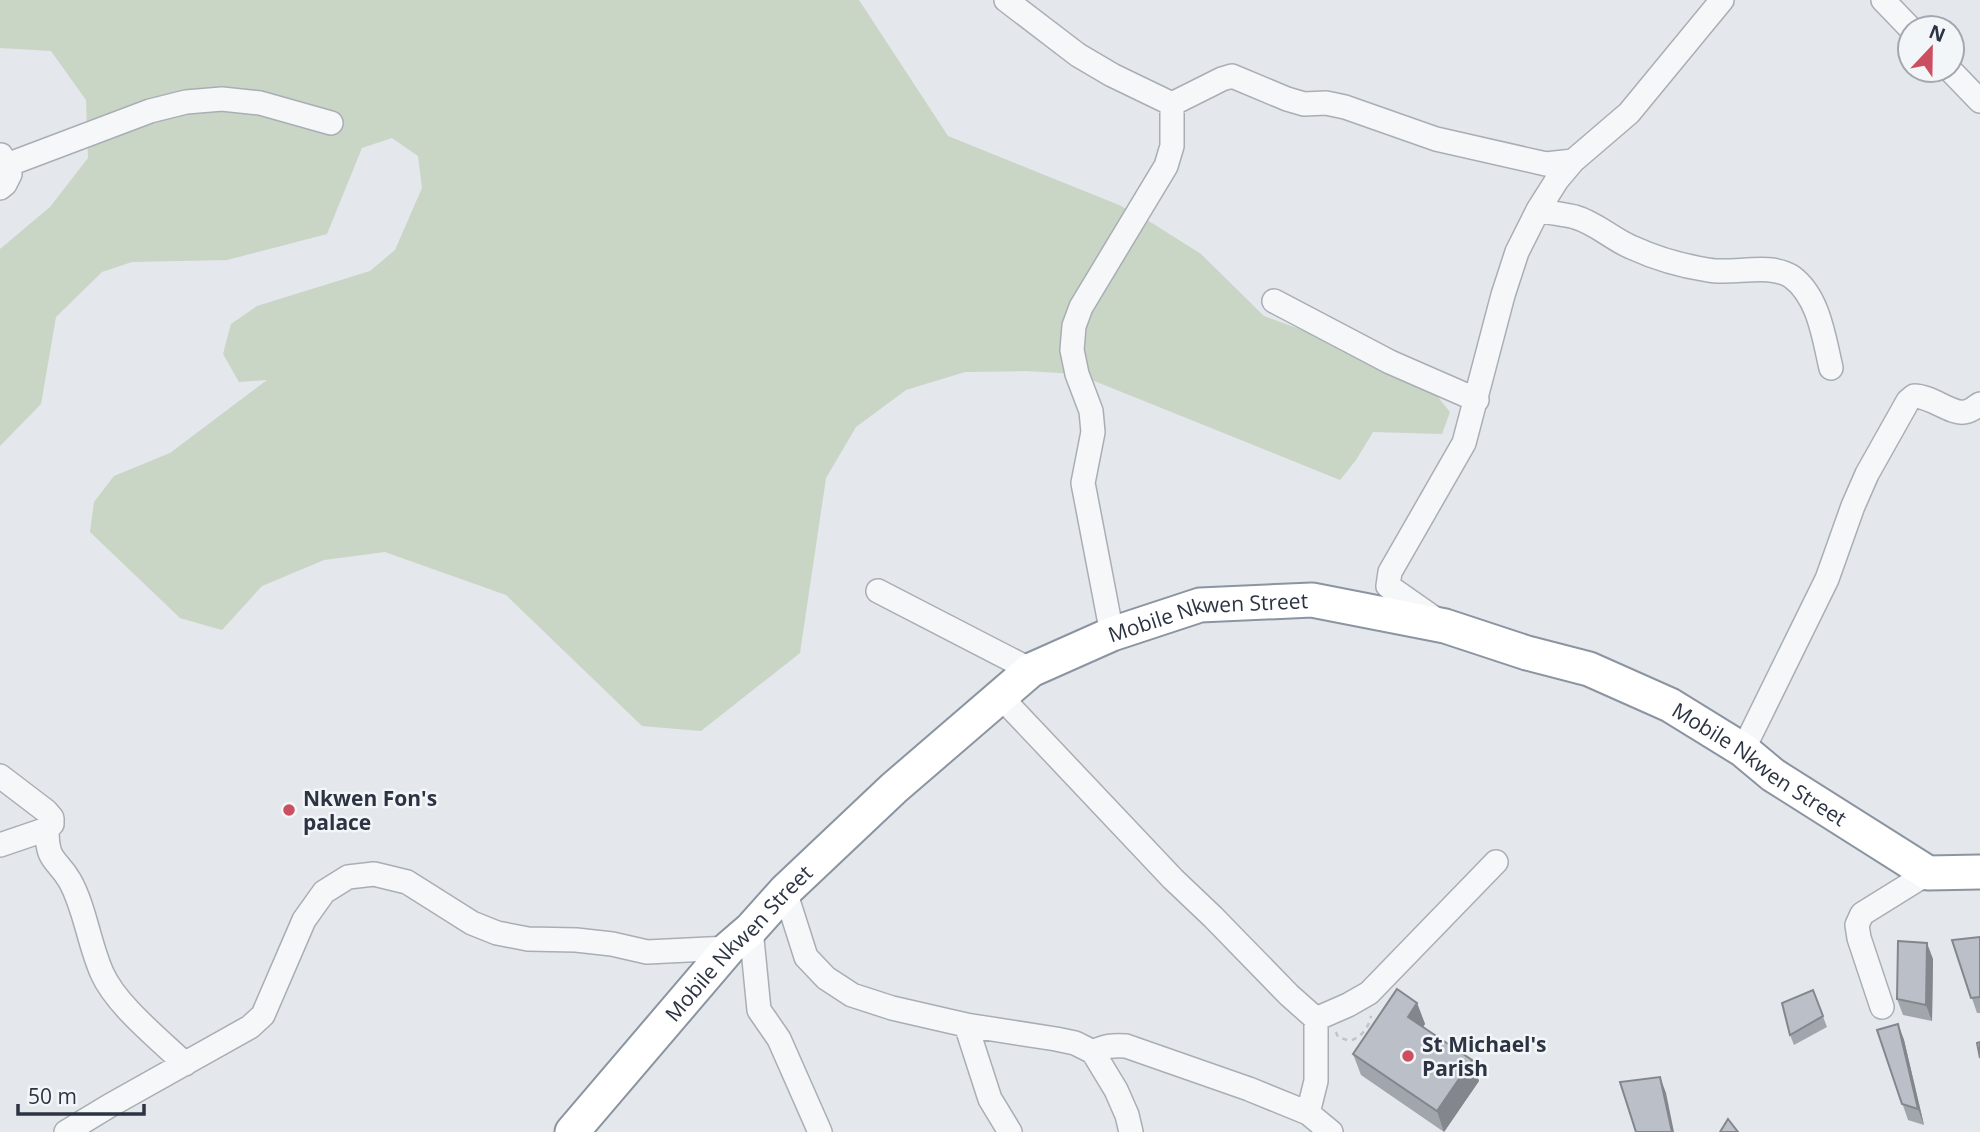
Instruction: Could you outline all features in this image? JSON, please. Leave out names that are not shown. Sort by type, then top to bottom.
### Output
[{"type":"highway","name":"Mobile Nkwen Street","points":[[572,1132],[740,938],[785,891],[894,788],[1000,696],[1031,670],[1112,634],[1200,604],[1312,600],[1445,625],[1527,653],[1589,668],[1670,705],[1743,750],[1773,775],[1928,873]]},
{"type":"highway","points":[[1928,873],[1980,872]]},
{"type":"street","points":[[1172,104],[1232,76],[1287,99],[1304,104],[1326,103],[1345,107],[1436,139],[1551,172],[1573,161],[1629,113],[1722,0]]},
{"type":"street","points":[[1021,5],[1078,55],[1172,104]]},
{"type":"street","points":[[1964,84],[1980,101]]},
{"type":"street","points":[[0,188],[10,174],[4,160],[150,111],[186,102],[222,99],[260,103],[331,123]]},
{"type":"street","points":[[1112,634],[1083,483],[1093,432],[1091,411],[1077,374],[1072,350],[1074,326],[1094,282],[1166,166],[1172,146],[1172,104]]},
{"type":"street","points":[[1445,625],[1388,586],[1390,572],[1464,443],[1503,295],[1517,252],[1538,210],[1551,172]]},
{"type":"street","points":[[1538,210],[1588,223],[1630,247],[1662,259],[1710,271],[1768,270],[1790,276],[1804,290],[1818,313],[1831,368]]},
{"type":"street","points":[[1274,300],[1390,362],[1477,400]]},
{"type":"street","points":[[1743,750],[1827,579],[1867,474],[1908,401],[1914,396],[1923,396],[1959,412],[1966,412],[1980,404]]},
{"type":"street","points":[[878,591],[1031,670]]},
{"type":"street","points":[[1000,696],[1173,879],[1316,1019],[1315,1081],[1308,1112]]},
{"type":"street","points":[[0,776],[52,818],[52,824],[47,829],[0,845]]},
{"type":"street","points":[[47,829],[47,847],[70,882],[103,976],[119,1000],[185,1063]]},
{"type":"street","points":[[1316,1019],[1369,993],[1496,862]]},
{"type":"street","points":[[1882,1007],[1857,925],[1862,914],[1928,873]]},
{"type":"street","points":[[66,1132],[250,1027],[263,1015],[304,920],[324,892],[348,877],[374,874],[407,882],[472,923],[497,933],[528,939],[576,940],[647,952],[740,938],[759,1010],[779,1039],[820,1132]]},
{"type":"street","points":[[785,891],[806,957],[826,978],[852,995],[892,1008],[965,1025],[1056,1038],[1093,1052],[1116,1090],[1131,1132]]},
{"type":"street","points":[[965,1025],[990,1098],[1010,1132]]},
{"type":"street","points":[[1093,1052],[1103,1046],[1126,1046],[1308,1112],[1331,1132]]},
{"type":"green space","points":[[0,0],[859,0],[948,136],[1119,205],[1152,223],[1201,254],[1264,316],[1421,376],[1450,412],[1442,434],[1373,432],[1340,480],[1077,374],[965,372],[906,390],[856,427],[826,478],[800,653],[701,731],[642,726],[506,595],[385,552],[324,560],[262,586],[222,630],[180,618],[90,532],[94,502],[114,476],[170,453],[267,380],[239,382],[223,354],[231,324],[257,306],[370,271],[395,250],[422,188],[418,156],[392,138],[362,148],[327,234],[227,260],[132,262],[102,272],[56,317],[41,404],[0,446],[0,249],[50,207],[88,158],[86,100],[51,51],[0,48]]},
{"type":"building","points":[[1980,937],[1980,997],[1971,998],[1952,940]]},
{"type":"building","points":[[1898,941],[1927,943],[1926,1005],[1897,999]]},
{"type":"building","name":"St Michael's Parish","points":[[1397,989],[1417,1003],[1408,1017],[1472,1060],[1437,1111],[1353,1054]]},
{"type":"building","points":[[1813,990],[1823,1016],[1790,1035],[1782,1003]]},
{"type":"building","points":[[1898,1024],[1918,1109],[1902,1104],[1877,1030]]},
{"type":"building","points":[[1660,1077],[1672,1132],[1636,1132],[1620,1082]]},
{"type":"building","points":[[1728,1119],[1738,1132],[1720,1132]]},
{"type":"place","name":"Nkwen Fon's palace","points":[[289,810]]},
{"type":"place","name":"St Michael's Parish","points":[[1408,1056]]}]
